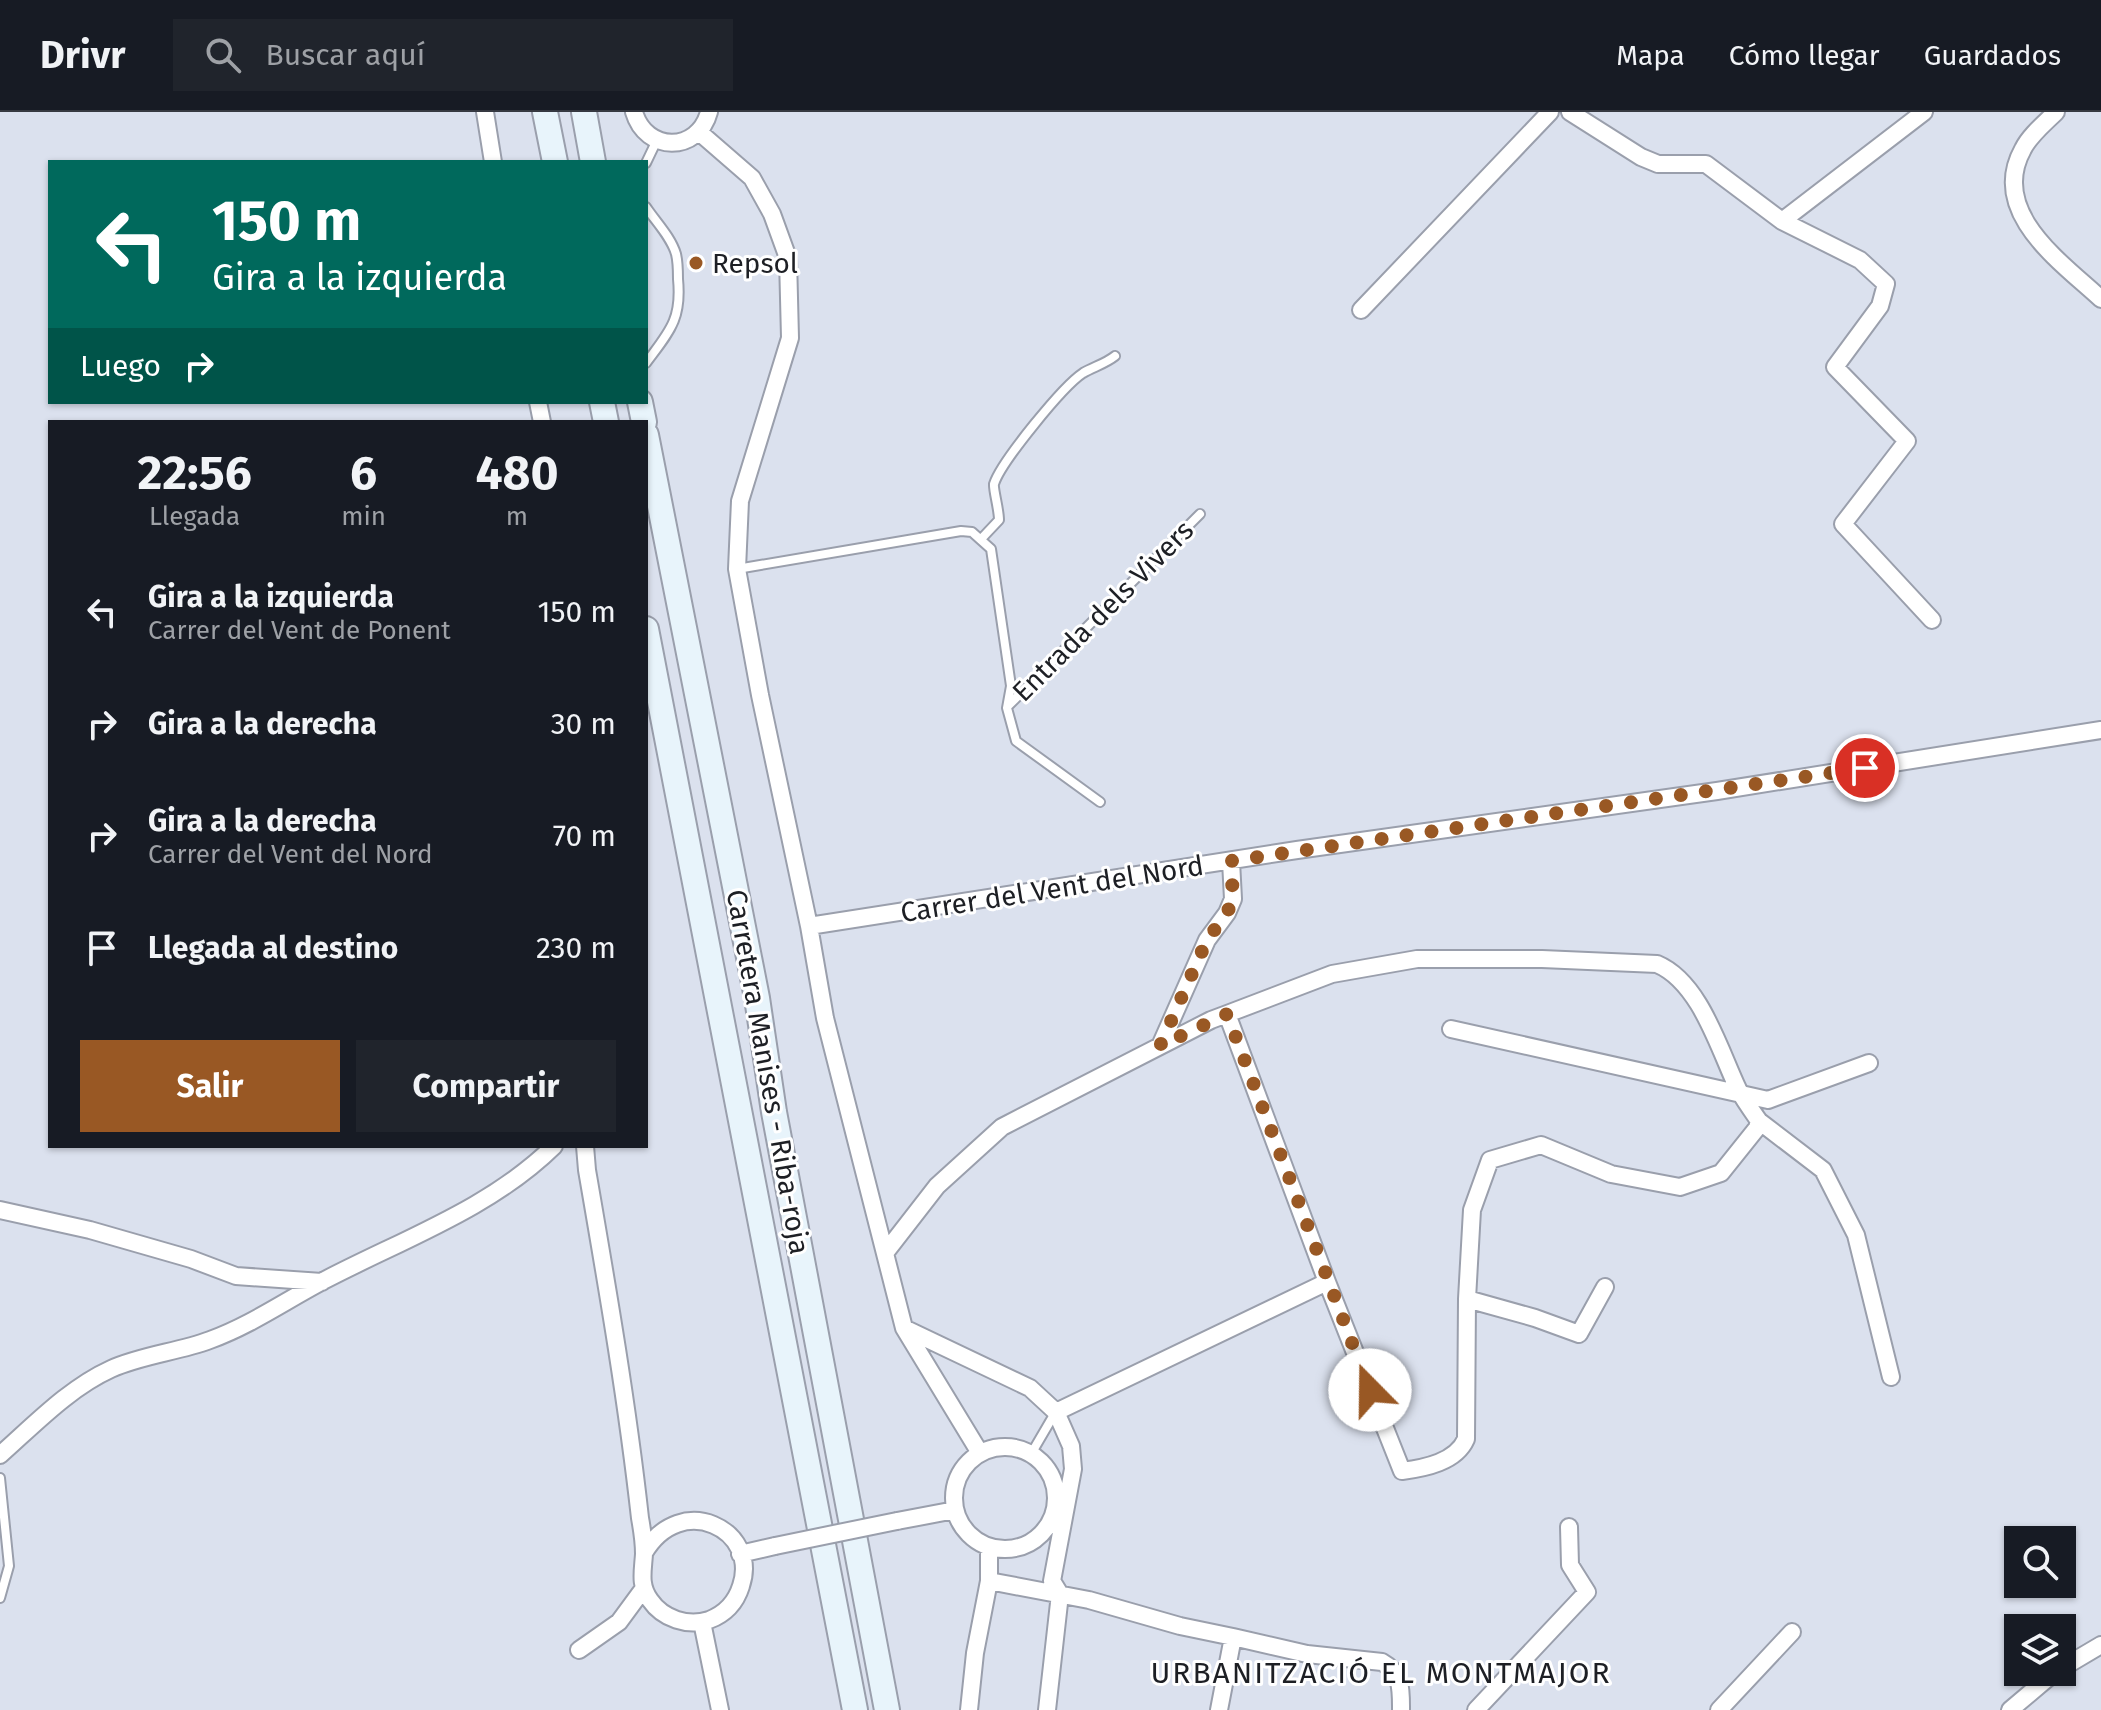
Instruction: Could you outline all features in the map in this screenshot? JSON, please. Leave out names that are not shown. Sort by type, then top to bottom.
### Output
[{"type":"main road","points":[[545,112],[555,160]]},
{"type":"main road","points":[[584,112],[593,160]]},
{"type":"main road","name":"Carretera Manises - Riba-roja","points":[[648,445],[757,998],[776,1124],[887,1710]]},
{"type":"main road","name":"Carretera Manises - Riba-roja","points":[[648,639],[855,1710]]},
{"type":"street","points":[[485,112],[493,160]]},
{"type":"street","points":[[634,112],[641,128],[657,140],[676,143],[688,140],[699,132],[709,112]]},
{"type":"street","points":[[1361,310],[1550,112]]},
{"type":"street","points":[[1782,221],[1924,112]]},
{"type":"street","points":[[2056,112],[2024,146],[2016,164],[2014,186],[2021,217],[2040,243],[2101,299]]},
{"type":"street","points":[[1581,114],[1641,157],[1658,164],[1706,164],[1782,221],[1860,260],[1886,284],[1880,306],[1835,367],[1907,441],[1843,524],[1932,620]]},
{"type":"street","points":[[699,132],[752,178],[772,214],[788,258],[790,338],[740,501],[737,569],[825,1018],[904,1328],[980,1453]]},
{"type":"street","name":"Carrer del Vent del Nord","points":[[809,926],[1231,861],[1687,796],[2101,730]]},
{"type":"street","points":[[1160,1046],[1207,940],[1227,913],[1233,899],[1231,861]]},
{"type":"street","points":[[885,1253],[937,1186],[1002,1127],[1227,1014],[1332,974],[1417,959],[1657,964],[1671,969],[1695,995],[1741,1093],[1759,1121],[1823,1170],[1856,1235],[1891,1377]]},
{"type":"street","points":[[1227,1014],[1327,1282],[1402,1471],[1422,1468],[1450,1457],[1464,1445],[1466,1439],[1467,1299],[1472,1210],[1490,1160],[1541,1145],[1611,1174],[1680,1187],[1721,1173],[1757,1128],[1759,1121]]},
{"type":"street","points":[[1451,1029],[1768,1100],[1869,1063]]},
{"type":"street","points":[[0,1455],[71,1393],[111,1369],[209,1341],[270,1313],[322,1282],[423,1233],[492,1194],[551,1148]]},
{"type":"street","points":[[585,1148],[622,1366],[644,1553],[641,1571],[644,1588],[650,1601],[673,1619],[687,1623],[702,1622],[728,1609],[743,1583],[744,1568],[740,1554],[728,1534],[708,1523],[687,1520],[663,1529],[644,1553]]},
{"type":"street","points":[[0,1210],[90,1230],[191,1259],[236,1276],[322,1282]]},
{"type":"street","points":[[1056,1412],[1327,1282]]},
{"type":"street","points":[[1467,1299],[1579,1334],[1605,1287]]},
{"type":"street","points":[[904,1328],[1030,1388],[1056,1412],[1071,1446],[1073,1469],[1052,1581],[1060,1594],[1047,1710]]},
{"type":"street","points":[[1008,1446],[1031,1454],[1045,1466],[1054,1482],[1056,1501],[1052,1519],[1041,1534],[1026,1545],[1008,1549],[989,1547],[962,1526],[955,1510],[953,1493],[958,1477],[967,1463],[980,1453],[1008,1446]]},
{"type":"street","points":[[740,1554],[955,1510]]},
{"type":"street","points":[[1476,1710],[1587,1592],[1570,1565],[1569,1527]]},
{"type":"street","points":[[969,1710],[975,1653],[989,1581],[989,1547]]},
{"type":"street","points":[[989,1581],[1060,1594],[1180,1626],[1307,1654],[1382,1662],[1392,1667],[1401,1685],[1401,1710]]},
{"type":"street","points":[[579,1650],[619,1622],[644,1588]]},
{"type":"street","points":[[702,1622],[720,1710]]},
{"type":"street","points":[[1719,1710],[1792,1632]]},
{"type":"street","points":[[1219,1710],[1233,1637]]},
{"type":"street","points":[[2076,1660],[2101,1645]]},
{"type":"street","points":[[2010,1710],[2038,1686]]},
{"type":"lane","points":[[647,160],[657,140]]},
{"type":"lane","points":[[648,210],[676,255],[680,291],[679,311],[669,333],[648,360]]},
{"type":"lane","points":[[982,538],[999,520],[994,484],[1009,457],[1081,374],[1115,356]]},
{"type":"lane","name":"Entrada dels Vivers","points":[[1007,708],[1200,514]]},
{"type":"lane","points":[[737,569],[961,531],[972,532],[982,538],[991,549],[1011,686],[1007,708],[1016,741],[1100,802]]},
{"type":"lane","points":[[1031,1454],[1056,1412]]},
{"type":"lane","points":[[0,1478],[9,1566],[0,1598]]},
{"type":"place","name":"Repsol","points":[[696,263]]},
{"type":"district","name":"URBANITZACIÓ EL MONTMAJOR","points":[[1381,1673]]},
{"type":"route","points":[[1370,1390],[1227,1014],[1160,1046],[1207,940],[1227,913],[1233,899],[1231,861],[1865,768]]}]
